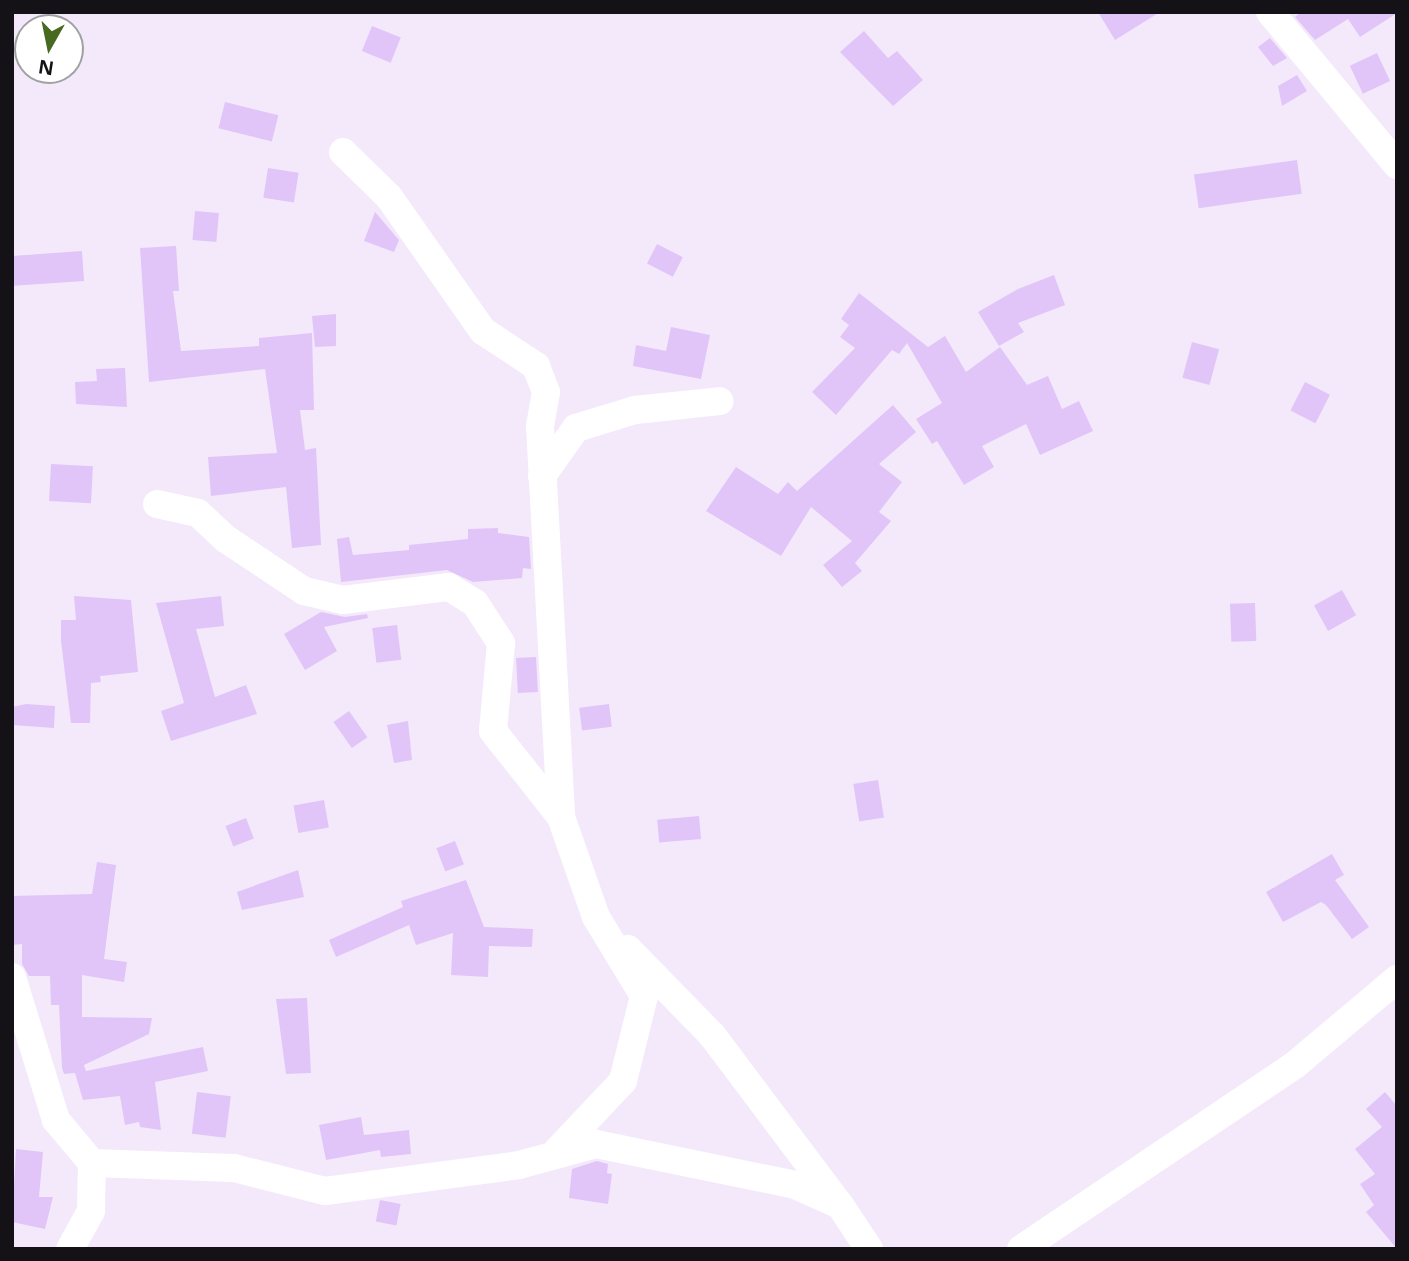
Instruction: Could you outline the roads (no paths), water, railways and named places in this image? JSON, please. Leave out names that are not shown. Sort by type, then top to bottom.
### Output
[{"type":"street","points":[[1270,12],[1397,164]]},
{"type":"street","points":[[343,152],[389,197],[483,331],[536,366],[546,392],[540,426],[561,817],[596,917],[644,996],[623,1080],[557,1151]]},
{"type":"street","points":[[542,476],[576,428],[635,410],[720,401]]},
{"type":"street","points":[[157,504],[198,513],[226,539],[304,591],[343,600],[449,587],[474,603],[501,643],[493,731],[561,817]]},
{"type":"street","points":[[596,917],[712,1035],[840,1205],[869,1249]]},
{"type":"street","points":[[12,977],[56,1120],[92,1163],[91,1211],[71,1249]]},
{"type":"street","points":[[1021,1249],[1296,1064],[1397,979]]},
{"type":"street","points":[[92,1163],[234,1168],[325,1191],[519,1165],[557,1151],[596,1144],[795,1185],[840,1205]]}]
